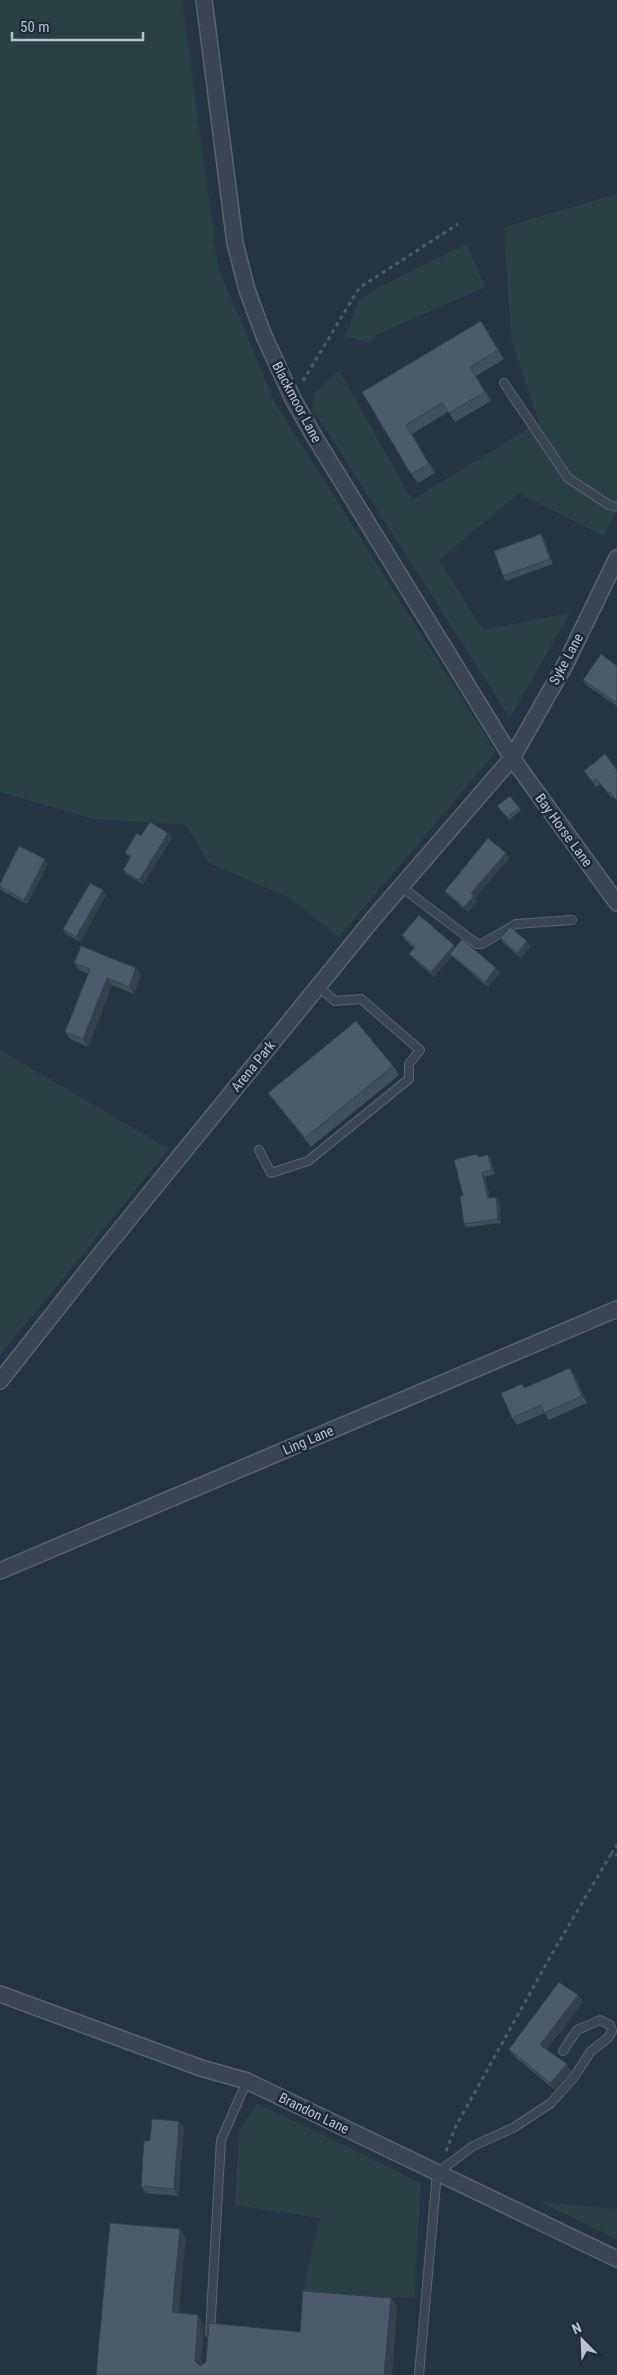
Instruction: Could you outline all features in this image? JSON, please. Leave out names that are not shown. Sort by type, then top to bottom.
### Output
[{"type":"street","name":"Blackmoor Lane","points":[[204,0],[235,243],[247,290],[264,336],[293,399],[512,758]]},
{"type":"street","name":"Syke Lane","points":[[512,758],[565,665],[617,558]]},
{"type":"street","name":"Arena Park","points":[[0,1381],[98,1257],[400,886],[512,758]]},
{"type":"street","name":"Bay Horse Lane","points":[[512,758],[617,903]]},
{"type":"street","name":"Ling Lane","points":[[0,1571],[617,1309]]},
{"type":"street","name":"Brandon Lane","points":[[0,1994],[201,2068],[247,2082],[617,2259]]},
{"type":"lane","points":[[504,383],[568,478],[609,505],[617,507]]},
{"type":"lane","points":[[400,886],[477,944],[482,944],[516,924],[572,920]]},
{"type":"lane","points":[[259,1150],[271,1173],[308,1161],[409,1079],[409,1064],[420,1050],[361,999],[335,1001],[318,986]]},
{"type":"lane","points":[[420,2375],[437,2173],[474,2146],[513,2128],[551,2103],[574,2077],[591,2051],[608,2038],[612,2031],[610,2025],[600,2020],[578,2030],[563,2051]]},
{"type":"lane","points":[[209,2341],[222,2140],[247,2082]]},
{"type":"path","points":[[293,399],[326,340],[359,288],[458,224]]},
{"type":"path","points":[[437,2173],[456,2126],[549,1959],[617,1844]]},
{"type":"path","points":[[611,1854],[617,1855]]},
{"type":"green space","points":[[0,0],[182,0],[218,267],[275,403],[496,752],[339,937],[290,898],[209,863],[186,825],[93,819],[0,792]]},
{"type":"green space","points":[[617,194],[617,510],[603,536],[519,493],[439,560],[483,630],[570,613],[510,718],[312,408],[315,392],[339,370],[412,500],[539,422],[511,338],[504,227]]},
{"type":"green space","points":[[467,244],[485,287],[378,334],[370,342],[345,337],[358,302],[377,288]]},
{"type":"green space","points":[[0,1050],[169,1149],[0,1355]]},
{"type":"green space","points":[[257,2103],[421,2183],[414,2298],[302,2295],[320,2218],[235,2205],[239,2131]]},
{"type":"green space","points":[[540,2202],[617,2209],[617,2239]]},
{"type":"building","points":[[481,321],[498,350],[470,367],[485,392],[449,413],[442,403],[406,425],[429,464],[411,474],[362,392]]},
{"type":"building","points":[[541,534],[550,559],[503,576],[494,551]]},
{"type":"building","points":[[601,654],[617,666],[617,703],[583,680]]},
{"type":"building","points":[[605,754],[617,770],[617,801],[596,779],[593,782],[584,771]]},
{"type":"building","points":[[510,796],[519,808],[507,817],[497,806]]},
{"type":"building","points":[[150,822],[168,833],[139,880],[123,870],[131,856],[125,853],[137,833],[141,836]]},
{"type":"building","points":[[488,838],[506,853],[471,893],[474,896],[464,907],[445,891]]},
{"type":"building","points":[[19,846],[45,859],[24,900],[0,887]]},
{"type":"building","points":[[90,883],[103,890],[76,937],[63,929]]},
{"type":"building","points":[[419,915],[454,945],[431,972],[409,954],[415,947],[402,935]]},
{"type":"building","points":[[510,927],[527,941],[517,953],[500,938]]},
{"type":"building","points":[[462,939],[496,968],[485,982],[450,954]]},
{"type":"building","points":[[81,946],[136,968],[129,987],[107,978],[83,1039],[65,1032],[90,969],[74,963]]},
{"type":"building","points":[[356,1021],[393,1066],[305,1138],[268,1093]]},
{"type":"building","points":[[477,1154],[478,1157],[488,1155],[492,1170],[482,1173],[488,1198],[496,1197],[498,1219],[464,1224],[460,1196],[463,1195],[454,1160]]},
{"type":"building","points":[[570,1368],[582,1396],[544,1413],[541,1405],[512,1418],[501,1393],[522,1384],[524,1388]]},
{"type":"building","points":[[559,1982],[578,1995],[540,2045],[567,2064],[550,2083],[509,2049]]},
{"type":"building","points":[[152,2119],[179,2121],[174,2189],[141,2186],[144,2141],[150,2141]]},
{"type":"building","points":[[110,2223],[180,2229],[172,2312],[198,2315],[195,2361],[200,2366],[206,2362],[209,2323],[300,2332],[303,2291],[391,2298],[384,2375],[96,2375]]}]
